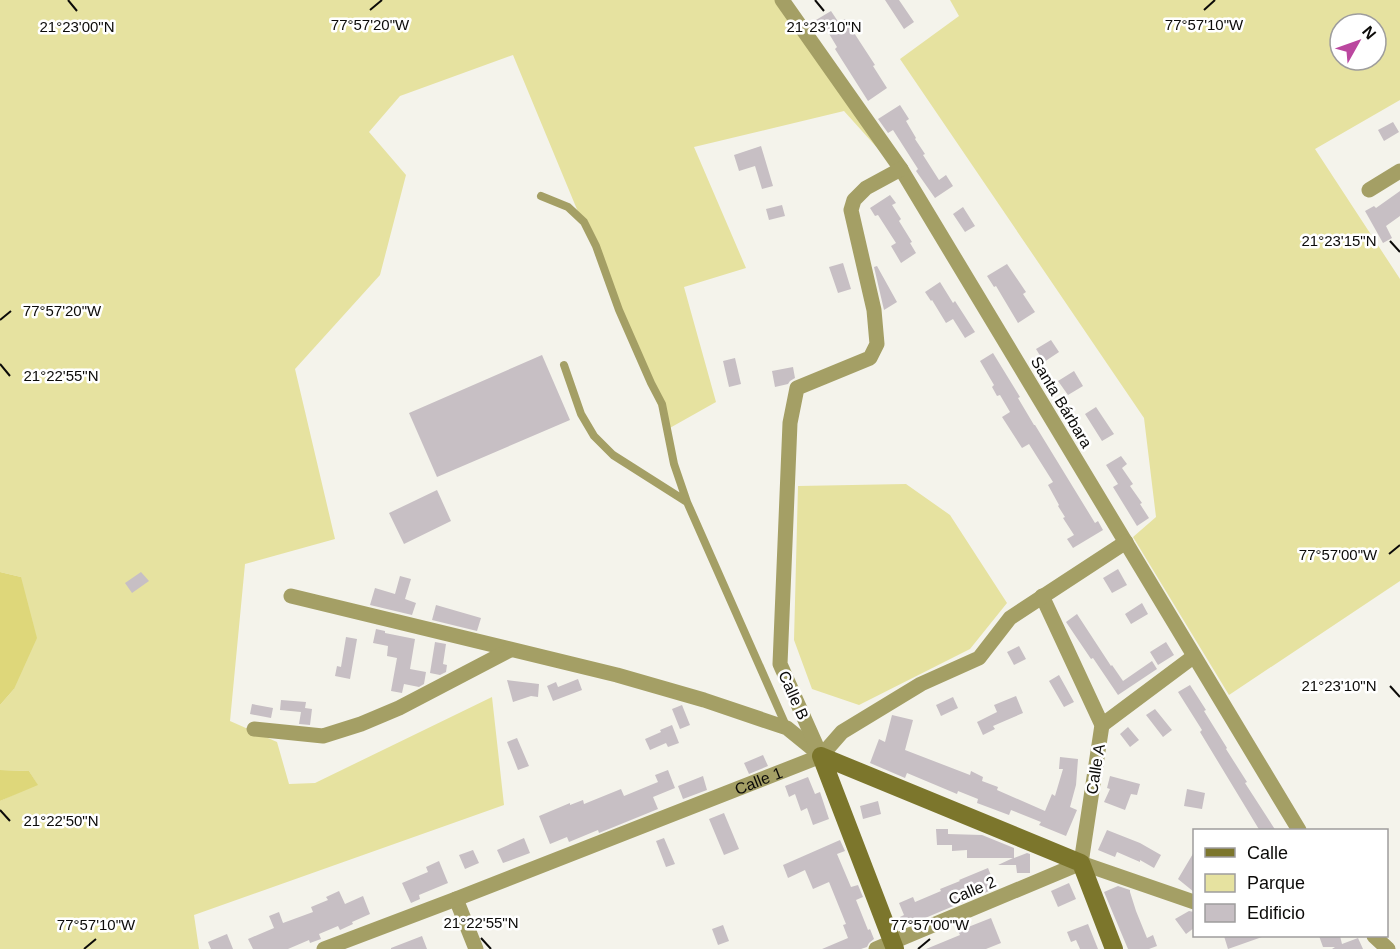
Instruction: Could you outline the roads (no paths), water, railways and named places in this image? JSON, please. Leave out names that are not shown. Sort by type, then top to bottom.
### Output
[{"type":"street","name":"Santa Bárbara","points":[[782,0],[900,169],[1298,829]]},
{"type":"street","name":"Calle B","points":[[888,947],[821,756],[780,664],[790,423],[798,388],[870,358],[877,344],[874,310],[851,210],[854,200],[866,188],[900,169]]},
{"type":"street","points":[[1368,190],[1400,171]]},
{"type":"street","points":[[821,756],[842,732],[921,684],[979,658],[1010,618],[1126,542]]},
{"type":"street","points":[[291,596],[617,675],[704,700],[788,728],[821,756],[1081,863],[1193,902]]},
{"type":"street","name":"Calle A","points":[[1042,596],[1102,725],[1081,863],[1114,949]]},
{"type":"street","points":[[254,729],[323,736],[361,724],[399,708],[510,650]]},
{"type":"street","points":[[1102,725],[1193,657]]},
{"type":"street","name":"Calle 1","points":[[324,949],[821,756]]},
{"type":"street","name":"Calle 2","points":[[888,947],[1081,863]]},
{"type":"street","points":[[456,899],[476,949]]},
{"type":"street","points":[[1375,937],[1388,949]]},
{"type":"lane","points":[[541,196],[568,207],[584,222],[592,238],[619,310],[662,404],[674,464],[687,502],[788,728]]},
{"type":"lane","points":[[564,365],[581,414],[594,436],[613,455],[687,502]]}]
